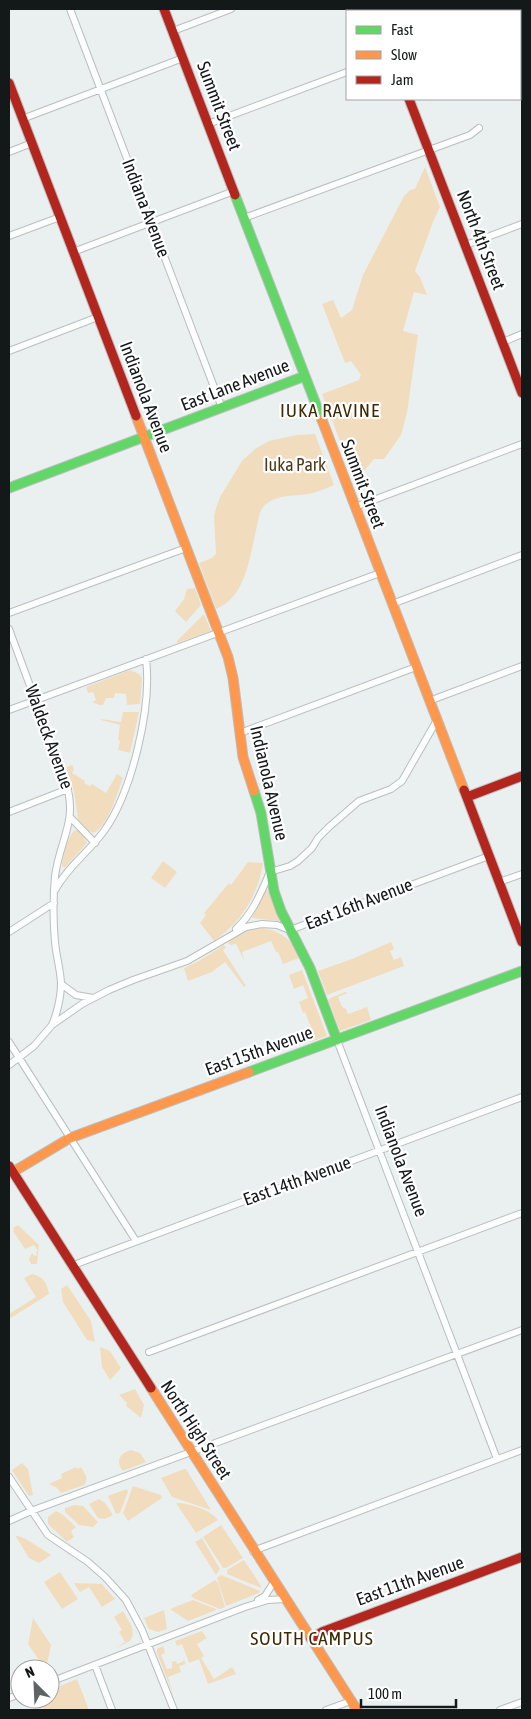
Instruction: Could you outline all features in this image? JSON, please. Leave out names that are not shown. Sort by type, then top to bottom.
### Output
[{"type":"street","name":"Indiana Avenue","points":[[70,9],[222,408]]},
{"type":"street","name":"Summit Street","points":[[164,9],[522,942]]},
{"type":"street","points":[[173,31],[231,9]]},
{"type":"street","points":[[22,119],[183,58]]},
{"type":"street","points":[[208,124],[346,72]]},
{"type":"street","name":"Indianola Avenue","points":[[9,83],[228,657],[233,678],[243,757],[261,813],[274,891],[290,930],[310,968],[497,1459]]},
{"type":"street","name":"North 4th Street","points":[[409,100],[522,393]]},
{"type":"street","points":[[244,218],[470,135],[480,128]]},
{"type":"street","points":[[9,152],[32,143]]},
{"type":"street","points":[[73,252],[234,192]]},
{"type":"street","points":[[9,236],[60,217]]},
{"type":"street","points":[[466,246],[522,224]]},
{"type":"street","points":[[9,351],[98,317]]},
{"type":"street","points":[[503,342],[522,334]]},
{"type":"street","name":"East Lane Avenue","points":[[9,488],[305,376]]},
{"type":"street","points":[[354,507],[522,444]]},
{"type":"street","points":[[9,613],[186,548]]},
{"type":"street","points":[[392,604],[522,555]]},
{"type":"street","points":[[9,710],[380,573]]},
{"type":"street","name":"Waldeck Avenue","points":[[9,629],[36,700],[71,803],[71,818],[59,857],[54,892],[57,961],[61,984],[52,1025]]},
{"type":"street","points":[[54,892],[71,866],[95,843],[114,814],[128,780],[146,698],[146,659]]},
{"type":"street","points":[[430,701],[522,666]]},
{"type":"street","points":[[240,733],[416,667]]},
{"type":"street","points":[[232,934],[247,919],[270,872],[290,866],[298,861],[312,848],[328,827],[359,801],[391,788],[402,781],[437,720]]},
{"type":"street","points":[[467,797],[522,776]]},
{"type":"street","points":[[9,812],[68,790]]},
{"type":"street","points":[[71,818],[95,843]]},
{"type":"street","name":"East 16th Avenue","points":[[9,1065],[34,1046],[52,1025],[93,998],[133,980],[187,961],[246,927],[262,924],[277,925],[290,930],[489,856]]},
{"type":"street","points":[[499,882],[522,874]]},
{"type":"street","points":[[9,932],[54,903]]},
{"type":"street","name":"East 15th Avenue","points":[[11,1169],[70,1138],[522,971]]},
{"type":"street","points":[[61,984],[76,995],[93,998]]},
{"type":"street","points":[[9,1042],[136,1241]]},
{"type":"street","name":"East 14th Avenue","points":[[71,1266],[522,1098]]},
{"type":"street","name":"North High Street","points":[[11,1169],[71,1266],[357,1710]]},
{"type":"street","points":[[149,1352],[522,1213]]},
{"type":"street","points":[[9,1521],[31,1511],[522,1330]]},
{"type":"street","points":[[254,1551],[522,1450]]},
{"type":"street","points":[[9,1476],[48,1535],[88,1562],[126,1600],[134,1612],[148,1644],[174,1710]]},
{"type":"street","name":"East 11th Avenue","points":[[311,1639],[322,1632],[522,1557]]},
{"type":"street","points":[[246,1606],[265,1596],[274,1582]]},
{"type":"street","points":[[60,1678],[246,1606],[268,1600],[285,1599]]},
{"type":"street","points":[[95,1665],[112,1710]]},
{"type":"street","points":[[326,1710],[351,1700]]},
{"type":"street","points":[[500,1710],[522,1702]]},
{"type":"green space","points":[[425,167],[440,207],[415,271],[420,277],[427,295],[414,292],[403,331],[418,335],[407,413],[401,435],[384,459],[374,459],[365,470],[353,475],[322,394],[359,380],[361,375],[351,361],[345,363],[322,304],[333,300],[341,318],[352,310],[363,275],[404,196],[410,190],[415,189]]},
{"type":"green space","name":"Iuka Park","points":[[315,434],[334,485],[313,493],[276,499],[265,505],[259,515],[246,574],[241,585],[226,603],[216,609],[199,563],[212,558],[216,554],[214,516],[220,497],[242,461],[255,449],[269,441],[296,435]]},
{"type":"green space","points":[[195,588],[201,605],[186,622],[175,611],[184,599],[187,589]]},
{"type":"green space","points":[[204,614],[211,631],[177,643],[177,641]]},
{"type":"green space","points":[[130,670],[139,674],[142,678],[140,704],[127,705],[126,694],[115,693],[114,698],[106,698],[103,705],[92,702],[96,700],[93,692],[88,693],[86,687]]},
{"type":"green space","points":[[123,712],[139,712],[130,753],[118,750],[120,725],[101,720],[121,722]]},
{"type":"green space","points":[[72,765],[74,769],[72,773],[85,781],[84,783],[90,786],[92,784],[106,793],[117,774],[123,778],[108,816],[94,833],[89,831],[78,819],[74,791],[66,767]]},
{"type":"green space","points":[[75,830],[80,831],[87,843],[63,867],[66,846],[69,837]]},
{"type":"green space","points":[[163,861],[177,872],[165,888],[151,878]]},
{"type":"green space","points":[[248,862],[263,863],[257,886],[240,917],[224,934],[214,941],[200,923],[206,915],[204,913],[229,883],[231,885]]},
{"type":"green space","points":[[267,889],[280,920],[279,921],[252,918]]},
{"type":"green space","points":[[263,928],[275,931],[286,937],[294,946],[299,958],[283,964],[271,941],[242,952],[245,962],[236,944],[230,945],[228,942],[247,930]]},
{"type":"green space","points":[[391,942],[394,949],[390,951],[394,960],[401,957],[404,966],[327,995],[318,971]]},
{"type":"green space","points":[[224,945],[226,948],[223,950],[246,986],[244,987],[225,962],[212,972],[188,981],[184,968]]},
{"type":"green space","points":[[302,970],[327,1036],[311,1042],[307,1032],[312,1030],[299,1002],[308,998],[303,985],[294,989],[289,975]]},
{"type":"green space","points":[[345,992],[348,993],[338,997],[342,1007],[346,1009],[348,1014],[367,1007],[371,1020],[340,1031],[328,999]]},
{"type":"green space","points":[[18,1225],[39,1245],[37,1264],[31,1264],[29,1259],[32,1253],[35,1256],[37,1255],[36,1252],[38,1251],[34,1245],[25,1249],[13,1231],[13,1228]]},
{"type":"green space","points":[[32,1274],[39,1276],[44,1281],[49,1294],[9,1319],[9,1314],[36,1297],[24,1278]]},
{"type":"green space","points":[[67,1285],[91,1321],[95,1342],[87,1340],[63,1302],[61,1289]]},
{"type":"green space","points":[[100,1347],[110,1351],[121,1368],[110,1380],[102,1367]]},
{"type":"green space","points":[[135,1389],[144,1405],[141,1418],[126,1406],[127,1403],[119,1395]]},
{"type":"green space","points":[[131,1450],[140,1453],[146,1462],[123,1471],[119,1464],[120,1458],[124,1453]]},
{"type":"green space","points":[[22,1463],[28,1469],[33,1495],[29,1496],[12,1470]]},
{"type":"green space","points":[[76,1467],[77,1469],[81,1467],[85,1474],[86,1480],[84,1485],[61,1493],[57,1488],[49,1484],[62,1478],[61,1474]]},
{"type":"green space","points":[[186,1469],[211,1510],[172,1497],[161,1478]]},
{"type":"green space","points":[[133,1486],[161,1495],[162,1498],[128,1521],[123,1513]]},
{"type":"green space","points":[[127,1489],[128,1492],[120,1513],[116,1514],[108,1496]]},
{"type":"green space","points":[[99,1499],[105,1503],[113,1515],[105,1519],[98,1518],[89,1504]]},
{"type":"green space","points":[[176,1503],[199,1508],[211,1513],[218,1520],[196,1533]]},
{"type":"green space","points":[[74,1505],[83,1506],[98,1522],[93,1527],[79,1525],[65,1512],[65,1508]]},
{"type":"green space","points":[[56,1511],[76,1527],[71,1531],[74,1537],[67,1542],[48,1524],[48,1517]]},
{"type":"green space","points":[[221,1525],[243,1558],[226,1568],[223,1568],[203,1537]]},
{"type":"green space","points":[[15,1535],[26,1539],[51,1555],[39,1563],[29,1558]]},
{"type":"green space","points":[[202,1538],[220,1569],[216,1575],[195,1542]]},
{"type":"green space","points":[[244,1560],[261,1588],[227,1574],[227,1570]]},
{"type":"green space","points":[[60,1572],[78,1599],[62,1609],[44,1582]]},
{"type":"green space","points":[[221,1575],[260,1591],[226,1606],[217,1578]]},
{"type":"green space","points":[[215,1580],[218,1583],[225,1607],[220,1609],[193,1598],[191,1595]]},
{"type":"green space","points":[[74,1583],[102,1584],[115,1599],[102,1607],[89,1587],[80,1592]]},
{"type":"green space","points":[[193,1600],[216,1610],[188,1621],[170,1609]]},
{"type":"green space","points":[[164,1610],[167,1629],[158,1632],[149,1629],[144,1618]]},
{"type":"green space","points":[[123,1611],[132,1627],[133,1635],[130,1641],[116,1648],[125,1642],[119,1632],[122,1630],[114,1617]]},
{"type":"green space","points":[[33,1618],[51,1645],[48,1659],[38,1659],[28,1644]]},
{"type":"green space","points":[[202,1631],[207,1639],[197,1644],[204,1656],[201,1658],[214,1679],[232,1667],[236,1674],[208,1684],[199,1659],[189,1663],[182,1644],[177,1646],[175,1641]]},
{"type":"green space","points":[[163,1646],[165,1653],[161,1655],[167,1669],[172,1668],[172,1662],[176,1661],[177,1664],[184,1661],[183,1657],[186,1664],[179,1666],[181,1672],[168,1677],[174,1697],[157,1653],[157,1649]]},
{"type":"green space","points":[[77,1679],[89,1710],[44,1710],[60,1709],[60,1686]]},
{"type":"traffic: fast","points":[[235,195],[322,420]]},
{"type":"traffic: fast","points":[[9,488],[305,376]]},
{"type":"traffic: fast","points":[[254,791],[261,813],[274,891],[281,911],[310,968],[337,1040]]},
{"type":"traffic: fast","points":[[249,1072],[522,971]]},
{"type":"traffic: slow","points":[[136,416],[228,657],[233,678],[243,757],[254,791]]},
{"type":"traffic: slow","points":[[322,420],[464,790]]},
{"type":"traffic: slow","points":[[13,1172],[70,1138],[249,1072]]},
{"type":"traffic: slow","points":[[151,1388],[357,1710]]},
{"type":"traffic: jam","points":[[164,9],[235,195]]},
{"type":"traffic: jam","points":[[9,83],[136,416]]},
{"type":"traffic: jam","points":[[409,100],[522,393]]},
{"type":"traffic: jam","points":[[467,797],[522,776]]},
{"type":"traffic: jam","points":[[464,790],[522,942]]},
{"type":"traffic: jam","points":[[9,1166],[151,1388]]},
{"type":"traffic: jam","points":[[311,1639],[322,1632],[522,1557]]},
{"type":"district","name":"IUKA RAVINE","points":[[330,410]]},
{"type":"district","name":"SOUTH CAMPUS","points":[[312,1638]]}]
